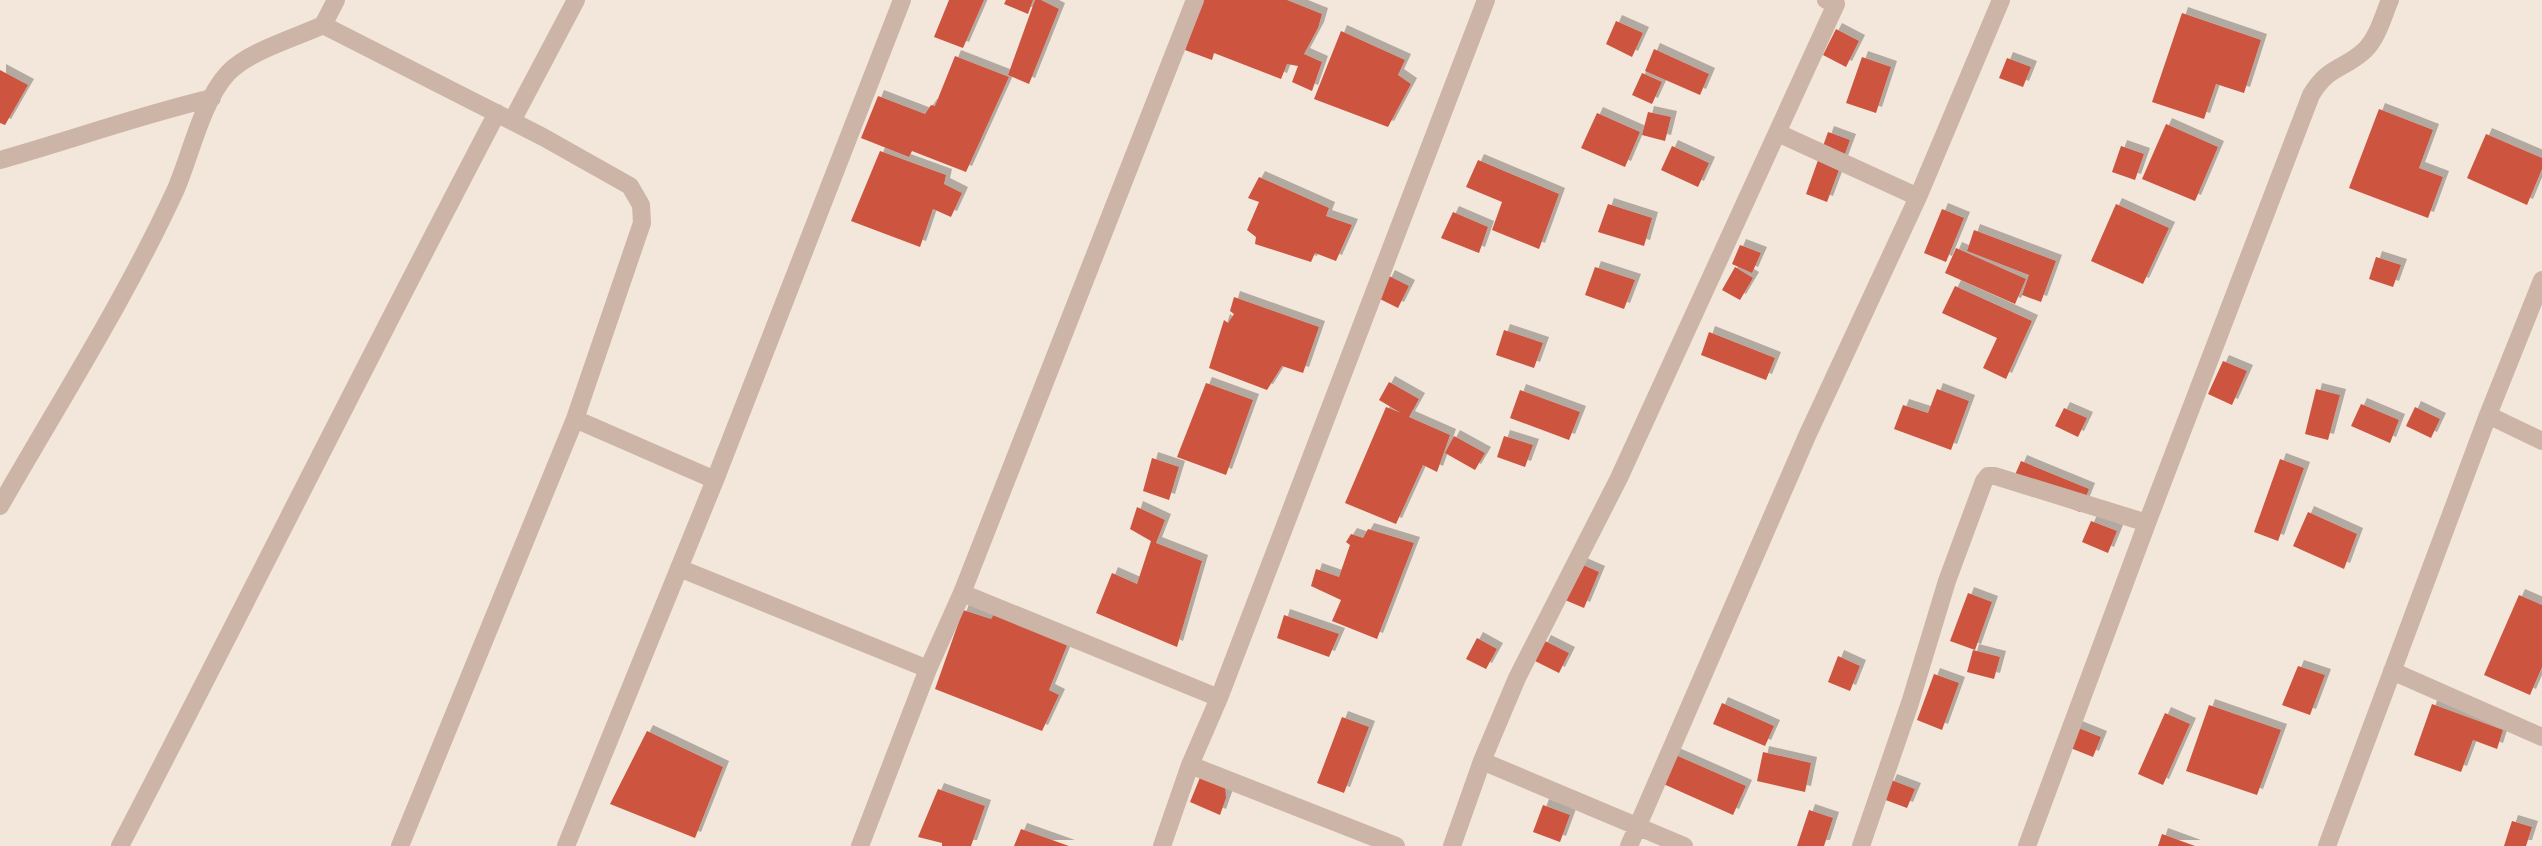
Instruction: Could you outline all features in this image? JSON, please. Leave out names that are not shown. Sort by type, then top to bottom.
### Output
[{"type":"street","points":[[0,506],[132,273],[176,189],[212,98],[226,75],[236,66],[323,25],[335,0]]},
{"type":"street","points":[[120,846],[218,658],[383,329],[576,0]]},
{"type":"street","points":[[566,846],[715,480],[902,0]]},
{"type":"street","points":[[860,846],[1195,0]]},
{"type":"street","points":[[1162,846],[1190,765],[1219,698],[1486,0]]},
{"type":"street","points":[[1452,846],[1482,761],[1517,678],[1619,478],[1836,4],[1826,0]]},
{"type":"street","points":[[1629,846],[1801,448],[1919,197],[2001,0]]},
{"type":"street","points":[[2027,846],[2311,95],[2327,73],[2365,50],[2373,41],[2390,0]]},
{"type":"street","points":[[323,25],[505,117],[630,186],[641,205],[642,223],[575,419],[400,846]]},
{"type":"street","points":[[0,160],[65,142],[160,110],[212,98]]},
{"type":"street","points":[[1778,133],[1919,197]]},
{"type":"street","points":[[2327,846],[2488,415],[2542,280]]},
{"type":"street","points":[[2488,415],[2542,441]]},
{"type":"street","points":[[575,419],[715,480]]},
{"type":"street","points":[[1861,846],[1910,703],[1947,581],[1988,476],[2147,523]]},
{"type":"street","points":[[678,568],[928,669]]},
{"type":"street","points":[[962,593],[1219,698]]},
{"type":"street","points":[[2392,671],[2542,737]]},
{"type":"street","points":[[1482,761],[1684,846]]},
{"type":"street","points":[[1190,765],[1396,846]]},
{"type":"building","points":[[949,0],[984,0],[963,48],[934,37]]},
{"type":"building","points":[[1006,0],[1033,0],[1028,14],[1004,4]]},
{"type":"building","points":[[1035,0],[1041,0],[1059,9],[1029,84],[1008,75]]},
{"type":"building","points":[[1203,0],[1287,0],[1322,14],[1304,54],[1322,62],[1312,91],[1292,82],[1298,66],[1287,64],[1281,79],[1214,53],[1212,60],[1185,50]]},
{"type":"building","points":[[2182,13],[2261,40],[2244,93],[2216,84],[2204,119],[2152,102]]},
{"type":"building","points":[[1616,21],[1643,33],[1632,57],[1606,44]]},
{"type":"building","points":[[1836,29],[1859,41],[1846,67],[1823,55]]},
{"type":"building","points":[[1341,31],[1405,60],[1398,75],[1411,84],[1388,127],[1314,99]]},
{"type":"building","points":[[1654,49],[1709,74],[1700,95],[1645,71]]},
{"type":"building","points":[[955,56],[1009,77],[966,172],[912,151],[909,157],[861,138],[878,96],[925,114],[931,105],[935,106]]},
{"type":"building","points":[[1862,57],[1891,67],[1876,113],[1846,103]]},
{"type":"building","points":[[2007,58],[2031,67],[2023,87],[1999,78]]},
{"type":"building","points":[[0,70],[28,85],[5,125],[0,123]]},
{"type":"building","points":[[1642,73],[1662,82],[1652,104],[1632,95]]},
{"type":"building","points":[[2379,109],[2433,130],[2419,168],[2443,177],[2428,218],[2349,188]]},
{"type":"building","points":[[1648,112],[1671,117],[1665,141],[1642,135]]},
{"type":"building","points":[[1597,113],[1640,132],[1625,167],[1581,148]]},
{"type":"building","points":[[2166,124],[2218,147],[2195,201],[2142,179]]},
{"type":"building","points":[[1828,132],[1850,140],[1827,202],[1806,194]]},
{"type":"building","points":[[2486,134],[2542,158],[2542,169],[2527,205],[2467,178]]},
{"type":"building","points":[[1672,146],[1709,163],[1698,187],[1661,170]]},
{"type":"building","points":[[2121,146],[2144,154],[2135,180],[2112,172]]},
{"type":"building","points":[[880,151],[946,175],[944,184],[962,193],[951,217],[933,209],[920,247],[851,221]]},
{"type":"building","points":[[1478,160],[1559,194],[1539,249],[1492,230],[1502,202],[1466,187]]},
{"type":"building","points":[[1259,177],[1329,208],[1326,216],[1352,225],[1336,261],[1315,253],[1311,262],[1255,244],[1256,237],[1247,230],[1259,202],[1248,198]]},
{"type":"building","points":[[1608,204],[1652,218],[1644,246],[1598,232]]},
{"type":"building","points":[[2116,204],[2169,228],[2143,284],[2091,261]]},
{"type":"building","points":[[1942,209],[1964,218],[1946,262],[1924,253]]},
{"type":"building","points":[[1453,212],[1488,227],[1479,253],[1441,238]]},
{"type":"building","points":[[1974,230],[2056,261],[2041,302],[2022,295],[2029,275],[1967,251]]},
{"type":"building","points":[[1740,245],[1761,253],[1752,273],[1732,264]]},
{"type":"building","points":[[1956,248],[2026,279],[2015,304],[1945,273]]},
{"type":"building","points":[[2376,257],[2401,265],[2393,287],[2369,279]]},
{"type":"building","points":[[1595,267],[1635,280],[1624,309],[1585,295]]},
{"type":"building","points":[[1735,267],[1753,278],[1740,300],[1722,290]]},
{"type":"building","points":[[1389,276],[1409,286],[1398,308],[1378,298]]},
{"type":"building","points":[[1955,286],[2032,321],[2006,379],[1983,368],[1997,338],[1942,313]]},
{"type":"building","points":[[1234,297],[1319,327],[1303,373],[1282,366],[1267,390],[1209,368],[1224,320],[1228,323],[1234,314],[1230,311]]},
{"type":"building","points":[[1504,330],[1543,343],[1534,368],[1496,355]]},
{"type":"building","points":[[1709,332],[1775,358],[1766,380],[1701,355]]},
{"type":"building","points":[[2223,361],[2247,371],[2232,405],[2208,394]]},
{"type":"building","points":[[1389,382],[1419,399],[1409,417],[1450,435],[1437,472],[1423,465],[1396,524],[1345,503],[1386,407],[1401,413],[1379,400]]},
{"type":"building","points":[[1206,383],[1253,400],[1226,475],[1177,457]]},
{"type":"building","points":[[1937,389],[1969,401],[1951,450],[1894,429],[1903,405],[1928,413]]},
{"type":"building","points":[[2316,389],[2340,395],[2328,440],[2305,434]]},
{"type":"building","points":[[1520,390],[1580,412],[1569,440],[1510,418]]},
{"type":"building","points":[[2361,404],[2399,420],[2390,443],[2351,426]]},
{"type":"building","points":[[2415,407],[2440,419],[2431,438],[2406,426]]},
{"type":"building","points":[[2064,408],[2087,418],[2078,437],[2055,426]]},
{"type":"building","points":[[1454,436],[1485,453],[1475,470],[1445,453]]},
{"type":"building","points":[[1504,436],[1533,445],[1525,467],[1497,457]]},
{"type":"building","points":[[1152,458],[1179,467],[1169,500],[1143,491]]},
{"type":"building","points":[[2280,459],[2304,468],[2278,541],[2254,532]]},
{"type":"building","points":[[2021,461],[2089,489],[2080,512],[2011,484]]},
{"type":"building","points":[[1137,507],[1165,520],[1156,543],[1202,561],[1177,647],[1096,613],[1112,573],[1137,584],[1151,541],[1130,529]]},
{"type":"building","points":[[2308,512],[2357,534],[2344,569],[2293,546]]},
{"type":"building","points":[[2091,521],[2117,531],[2108,553],[2082,542]]},
{"type":"building","points":[[1368,529],[1414,543],[1377,639],[1332,621],[1341,600],[1311,586],[1316,569],[1339,577],[1350,545],[1346,542],[1351,534],[1363,538]]},
{"type":"building","points":[[1574,561],[1599,572],[1584,608],[1558,597]]},
{"type":"building","points":[[1968,593],[1992,602],[1975,650],[1950,641]]},
{"type":"building","points":[[2519,595],[2542,605],[2542,667],[2530,695],[2484,675]]},
{"type":"building","points":[[998,608],[1068,643],[1049,690],[1059,695],[1042,731],[935,689],[963,610],[991,619]]},
{"type":"building","points":[[1284,615],[1339,634],[1329,657],[1277,638]]},
{"type":"building","points":[[1477,638],[1497,649],[1486,669],[1466,659]]},
{"type":"building","points":[[1545,641],[1569,653],[1559,673],[1535,661]]},
{"type":"building","points":[[1973,650],[2000,657],[1994,679],[1967,672]]},
{"type":"building","points":[[1838,656],[1860,666],[1850,691],[1828,682]]},
{"type":"building","points":[[2298,666],[2325,675],[2310,715],[2282,705]]},
{"type":"building","points":[[1934,674],[1959,683],[1942,730],[1917,720]]},
{"type":"building","points":[[1722,703],[1774,726],[1765,746],[1713,724]]},
{"type":"building","points":[[2432,704],[2503,730],[2497,749],[2473,740],[2461,772],[2414,755]]},
{"type":"building","points":[[2209,705],[2281,730],[2257,795],[2186,771]]},
{"type":"building","points":[[2165,713],[2190,724],[2163,785],[2138,774]]},
{"type":"building","points":[[1342,717],[1369,727],[1344,793],[1317,783]]},
{"type":"building","points":[[2076,727],[2101,737],[2093,757],[2068,747]]},
{"type":"building","points":[[647,731],[723,767],[695,838],[610,804]]},
{"type":"building","points":[[1763,752],[1811,763],[1805,792],[1757,781]]},
{"type":"building","points":[[1671,753],[1746,786],[1733,815],[1659,782]]},
{"type":"building","points":[[1201,775],[1225,783],[1226,798],[1220,815],[1190,802]]},
{"type":"building","points":[[1891,780],[1915,789],[1907,808],[1883,799]]},
{"type":"building","points":[[938,789],[985,806],[971,846],[942,846],[942,843],[918,837]]},
{"type":"building","points":[[1543,805],[1570,815],[1560,842],[1533,832]]},
{"type":"building","points":[[1809,810],[1833,818],[1824,846],[1797,846]]},
{"type":"building","points":[[2512,821],[2532,827],[2526,846],[2504,846]]},
{"type":"building","points":[[1021,829],[1069,846],[1014,846]]},
{"type":"building","points":[[2162,834],[2195,846],[2158,846]]}]
